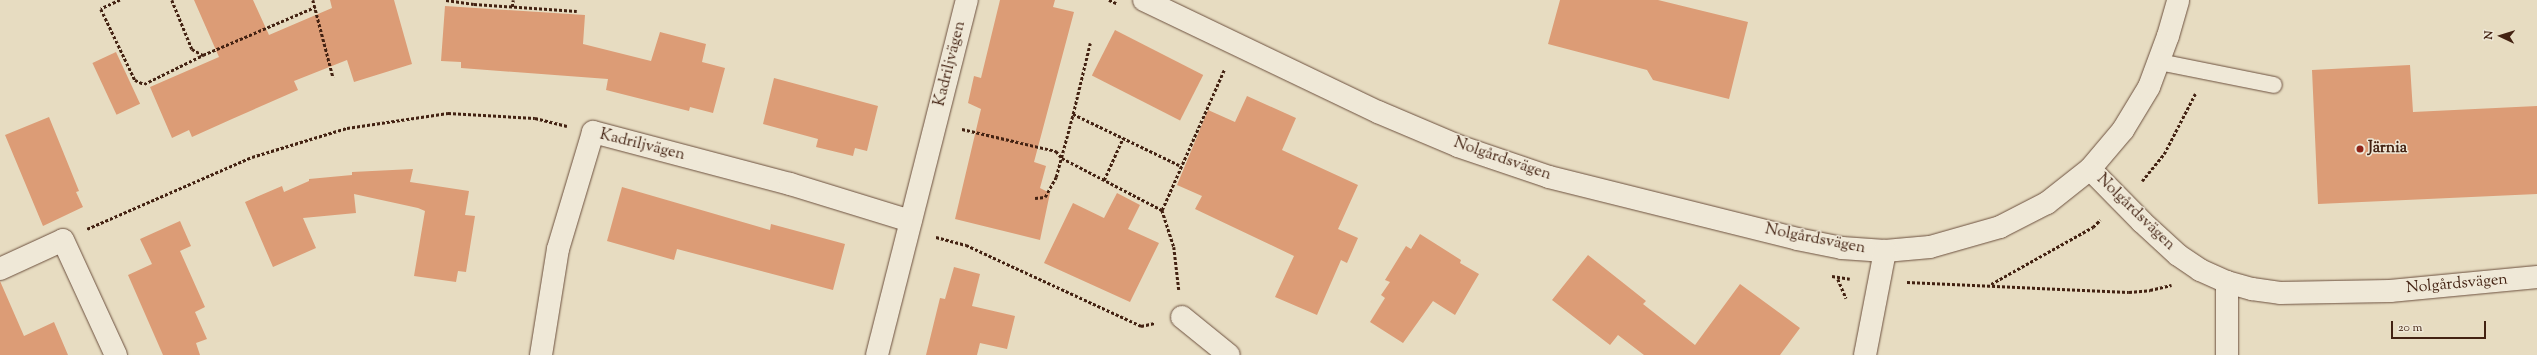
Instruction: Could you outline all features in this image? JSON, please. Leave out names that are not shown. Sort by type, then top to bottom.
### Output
[{"type":"street","name":"Kadriljvägen","points":[[877,355],[967,0]]},
{"type":"street","name":"Nolgårdsvägen","points":[[1144,0],[1378,112],[1465,149],[1549,177],[1797,239],[1842,248],[1885,252],[1930,247],[2000,227],[2047,203],[2090,169],[2142,222],[2178,254],[2200,270],[2227,282],[2280,293],[2337,293],[2390,291],[2537,277]]},
{"type":"street","points":[[2090,169],[2123,130],[2136,110],[2159,62],[2178,0]]},
{"type":"street","name":"Kadriljvägen","points":[[541,355],[558,249],[593,132],[790,184],[910,221]]},
{"type":"street","points":[[0,269],[63,240],[116,355]]},
{"type":"street","points":[[1865,355],[1878,281],[1885,252]]},
{"type":"street","points":[[2227,282],[2227,355]]},
{"type":"street","points":[[1182,318],[1229,355]]},
{"type":"lane","points":[[2159,62],[2274,85]]},
{"type":"path","points":[[120,0],[101,9],[135,80],[144,84],[203,55],[315,7]]},
{"type":"path","points":[[172,0],[192,49],[203,55]]},
{"type":"path","points":[[313,0],[333,77]]},
{"type":"path","points":[[446,0],[512,7],[576,11]]},
{"type":"path","points":[[512,7],[513,0]]},
{"type":"path","points":[[1034,198],[1045,197],[1056,177],[1090,43]]},
{"type":"path","points":[[910,221],[924,234],[966,245],[1141,326],[1182,318],[1174,247],[1162,210],[1179,165],[1225,67]]},
{"type":"path","points":[[63,240],[252,157],[347,128],[448,113],[536,118],[593,132]]},
{"type":"path","points":[[1073,114],[1179,165]]},
{"type":"path","points":[[936,123],[1056,151],[1062,158],[1162,210]]},
{"type":"path","points":[[1104,180],[1123,138]]},
{"type":"path","points":[[1838,279],[2130,292],[2169,286],[2200,270]]},
{"type":"building","points":[[194,0],[253,0],[269,35],[332,8],[330,0],[394,0],[412,64],[354,82],[347,60],[294,81],[298,90],[192,137],[189,130],[172,138],[150,87],[219,57]]},
{"type":"building","points":[[1000,0],[1055,0],[1053,7],[1074,12],[1034,162],[1046,166],[1040,188],[1050,193],[1040,240],[955,219],[981,109],[968,103],[974,76],[981,78]]},
{"type":"building","points":[[1560,0],[1658,0],[1748,22],[1729,99],[1653,80],[1647,70],[1548,44]]},
{"type":"building","points":[[445,6],[585,15],[583,44],[651,61],[660,32],[706,44],[702,62],[725,68],[713,113],[690,107],[689,111],[606,90],[608,79],[461,68],[461,62],[441,61]]},
{"type":"building","points":[[1115,30],[1203,75],[1180,120],[1092,75]]},
{"type":"building","points":[[116,52],[140,104],[117,115],[92,63]]},
{"type":"building","points":[[2410,65],[2413,112],[2537,106],[2537,194],[2318,204],[2312,70]]},
{"type":"building","points":[[774,78],[878,106],[867,151],[855,148],[853,156],[816,147],[818,139],[763,124]]},
{"type":"building","points":[[1247,96],[1296,118],[1282,150],[1358,185],[1338,229],[1358,238],[1347,263],[1341,260],[1317,315],[1275,297],[1294,256],[1195,209],[1202,196],[1177,185],[1208,110],[1235,122]]},
{"type":"building","points":[[49,117],[79,191],[76,192],[83,207],[43,226],[5,135]]},
{"type":"building","points":[[413,169],[410,182],[469,191],[465,215],[475,216],[466,272],[458,271],[456,282],[414,276],[425,211],[418,208],[354,194],[356,213],[303,218],[316,248],[273,267],[245,202],[282,186],[284,192],[309,181],[309,179],[352,175],[352,172]]},
{"type":"building","points":[[622,187],[770,230],[771,224],[845,244],[833,290],[677,249],[674,260],[607,241]]},
{"type":"building","points":[[1117,193],[1140,205],[1128,229],[1159,243],[1130,302],[1044,263],[1073,203],[1104,218]]},
{"type":"building","points":[[180,221],[191,246],[180,251],[205,307],[195,312],[207,339],[196,343],[200,355],[163,355],[128,275],[152,264],[140,239]]},
{"type":"building","points":[[1420,234],[1461,260],[1460,263],[1479,274],[1455,315],[1433,301],[1403,343],[1370,322],[1385,298],[1381,295],[1390,282],[1385,280],[1406,246],[1411,249]]},
{"type":"building","points":[[1588,255],[1646,301],[1643,304],[1695,345],[1740,284],[1800,328],[1780,355],[1644,355],[1618,335],[1610,345],[1552,300]]},
{"type":"building","points":[[954,267],[980,274],[972,306],[1015,316],[1007,349],[980,343],[977,355],[926,355],[940,298],[945,299]]},
{"type":"building","points":[[0,281],[24,336],[54,322],[68,355],[0,355]]},
{"type":"place","name":"Järnia","points":[[2360,149]]}]
